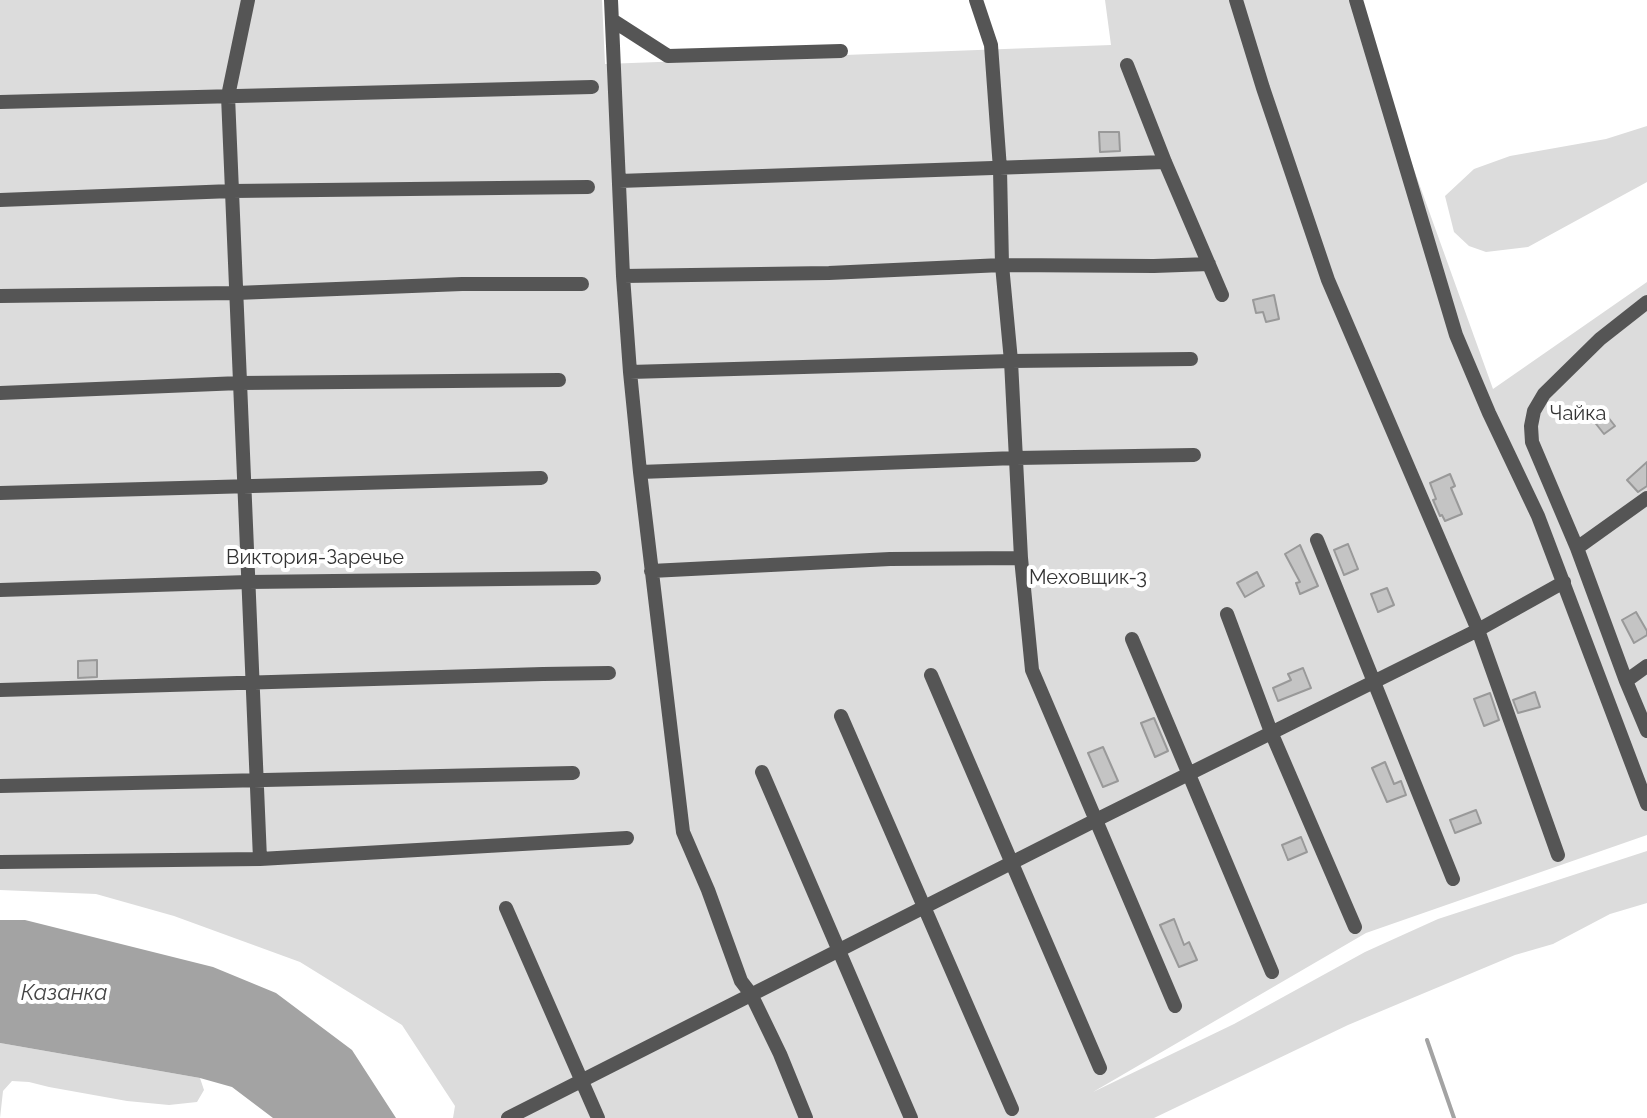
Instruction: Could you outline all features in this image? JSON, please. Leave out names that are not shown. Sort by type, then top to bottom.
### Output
[{"type":"lane","points":[[248,0],[228,96],[260,859]]},
{"type":"lane","points":[[611,0],[630,372],[683,832],[741,981],[751,994],[780,1054],[806,1118]]},
{"type":"lane","points":[[976,0],[991,45],[1021,558],[1032,670],[1175,1006]]},
{"type":"lane","points":[[1236,0],[1328,280],[1478,630],[1558,855]]},
{"type":"lane","points":[[1356,0],[1456,335],[1538,516],[1647,804]]},
{"type":"lane","points":[[612,20],[668,56],[841,51]]},
{"type":"lane","points":[[1127,65],[1222,295]]},
{"type":"lane","points":[[0,102],[592,87]]},
{"type":"lane","points":[[619,181],[1165,162]]},
{"type":"lane","points":[[0,200],[232,191],[588,187]]},
{"type":"lane","points":[[623,276],[829,273],[1002,265],[1209,264]]},
{"type":"lane","points":[[0,296],[236,293],[462,284],[582,284]]},
{"type":"lane","points":[[1647,302],[1600,339],[1544,394],[1534,411],[1531,426],[1532,442],[1577,548],[1647,731]]},
{"type":"lane","points":[[630,372],[1191,359]]},
{"type":"lane","points":[[0,393],[240,383],[559,380]]},
{"type":"lane","points":[[640,472],[1016,458],[1194,455]]},
{"type":"lane","points":[[0,493],[541,478]]},
{"type":"lane","points":[[1577,548],[1647,498]]},
{"type":"lane","points":[[1317,540],[1453,879]]},
{"type":"lane","points":[[651,571],[890,559],[1021,558]]},
{"type":"lane","points":[[0,590],[248,582],[594,578]]},
{"type":"lane","points":[[508,1118],[1478,630],[1564,582]]},
{"type":"lane","points":[[1227,614],[1271,732],[1355,927]]},
{"type":"lane","points":[[1132,639],[1272,972]]},
{"type":"lane","points":[[1626,681],[1647,666]]},
{"type":"lane","points":[[0,690],[609,673]]},
{"type":"lane","points":[[931,675],[1100,1068]]},
{"type":"lane","points":[[841,716],[1012,1109]]},
{"type":"lane","points":[[762,772],[911,1118]]},
{"type":"lane","points":[[0,786],[573,773]]},
{"type":"lane","points":[[0,862],[260,859],[627,838]]},
{"type":"lane","points":[[506,908],[598,1118]]},
{"type":"green space","name":"Меховщик-3","points":[[0,0],[602,0],[605,64],[1111,45],[1105,0],[1353,0],[1493,389],[1647,282],[1647,835],[1366,933],[1093,1092],[1234,1024],[1365,952],[1438,919],[1647,851],[1647,903],[1610,914],[1553,944],[1515,955],[1348,1025],[1154,1118],[453,1118],[455,1106],[402,1025],[300,962],[174,916],[96,894],[0,890]]},
{"type":"green space","points":[[1647,126],[1647,182],[1528,247],[1486,252],[1469,246],[1454,232],[1445,196],[1474,169],[1510,156],[1606,139]]},
{"type":"green space","points":[[0,1043],[200,1078],[204,1090],[197,1102],[169,1105],[12,1081],[3,1091],[0,1118]]},
{"type":"water","name":"Казанка","points":[[0,920],[25,920],[213,967],[276,993],[352,1050],[396,1118],[273,1118],[232,1087],[200,1078],[0,1043]]},
{"type":"building","points":[[1099,132],[1119,132],[1120,151],[1100,152]]},
{"type":"building","points":[[1274,295],[1279,319],[1266,322],[1263,312],[1256,313],[1253,300]]},
{"type":"building","points":[[1600,407],[1615,426],[1604,434],[1589,415]]},
{"type":"building","points":[[1647,462],[1647,486],[1638,492],[1627,480]]},
{"type":"building","points":[[1450,474],[1455,486],[1451,488],[1462,514],[1445,521],[1433,500],[1436,499],[1430,483]]},
{"type":"building","points":[[1348,544],[1358,569],[1344,575],[1334,550]]},
{"type":"building","points":[[1300,545],[1318,586],[1300,594],[1296,583],[1300,582],[1285,554]]},
{"type":"building","points":[[1257,572],[1264,586],[1245,597],[1237,583]]},
{"type":"building","points":[[1387,588],[1394,605],[1378,612],[1371,594]]},
{"type":"building","points":[[1636,612],[1647,635],[1634,643],[1622,620]]},
{"type":"building","points":[[97,660],[97,677],[78,678],[78,661]]},
{"type":"building","points":[[1303,668],[1311,688],[1278,701],[1273,688],[1291,680],[1288,674]]},
{"type":"building","points":[[1535,692],[1540,707],[1518,713],[1513,700]]},
{"type":"building","points":[[1490,693],[1499,720],[1484,726],[1474,699]]},
{"type":"building","points":[[1154,718],[1168,751],[1155,757],[1141,723]]},
{"type":"building","points":[[1103,747],[1118,781],[1103,787],[1088,753]]},
{"type":"building","points":[[1385,762],[1394,784],[1401,781],[1406,795],[1387,802],[1372,768]]},
{"type":"building","points":[[1476,810],[1481,823],[1455,833],[1450,820]]},
{"type":"building","points":[[1301,837],[1307,852],[1288,860],[1282,845]]},
{"type":"building","points":[[1174,919],[1184,945],[1189,942],[1197,960],[1179,967],[1160,925]]},
{"type":"waterway","points":[[1427,1040],[1454,1118]]},
{"type":"park label","name":"Чайка","points":[[1578,414]]},
{"type":"park label","name":"Виктория-Заречье","points":[[315,558]]}]
